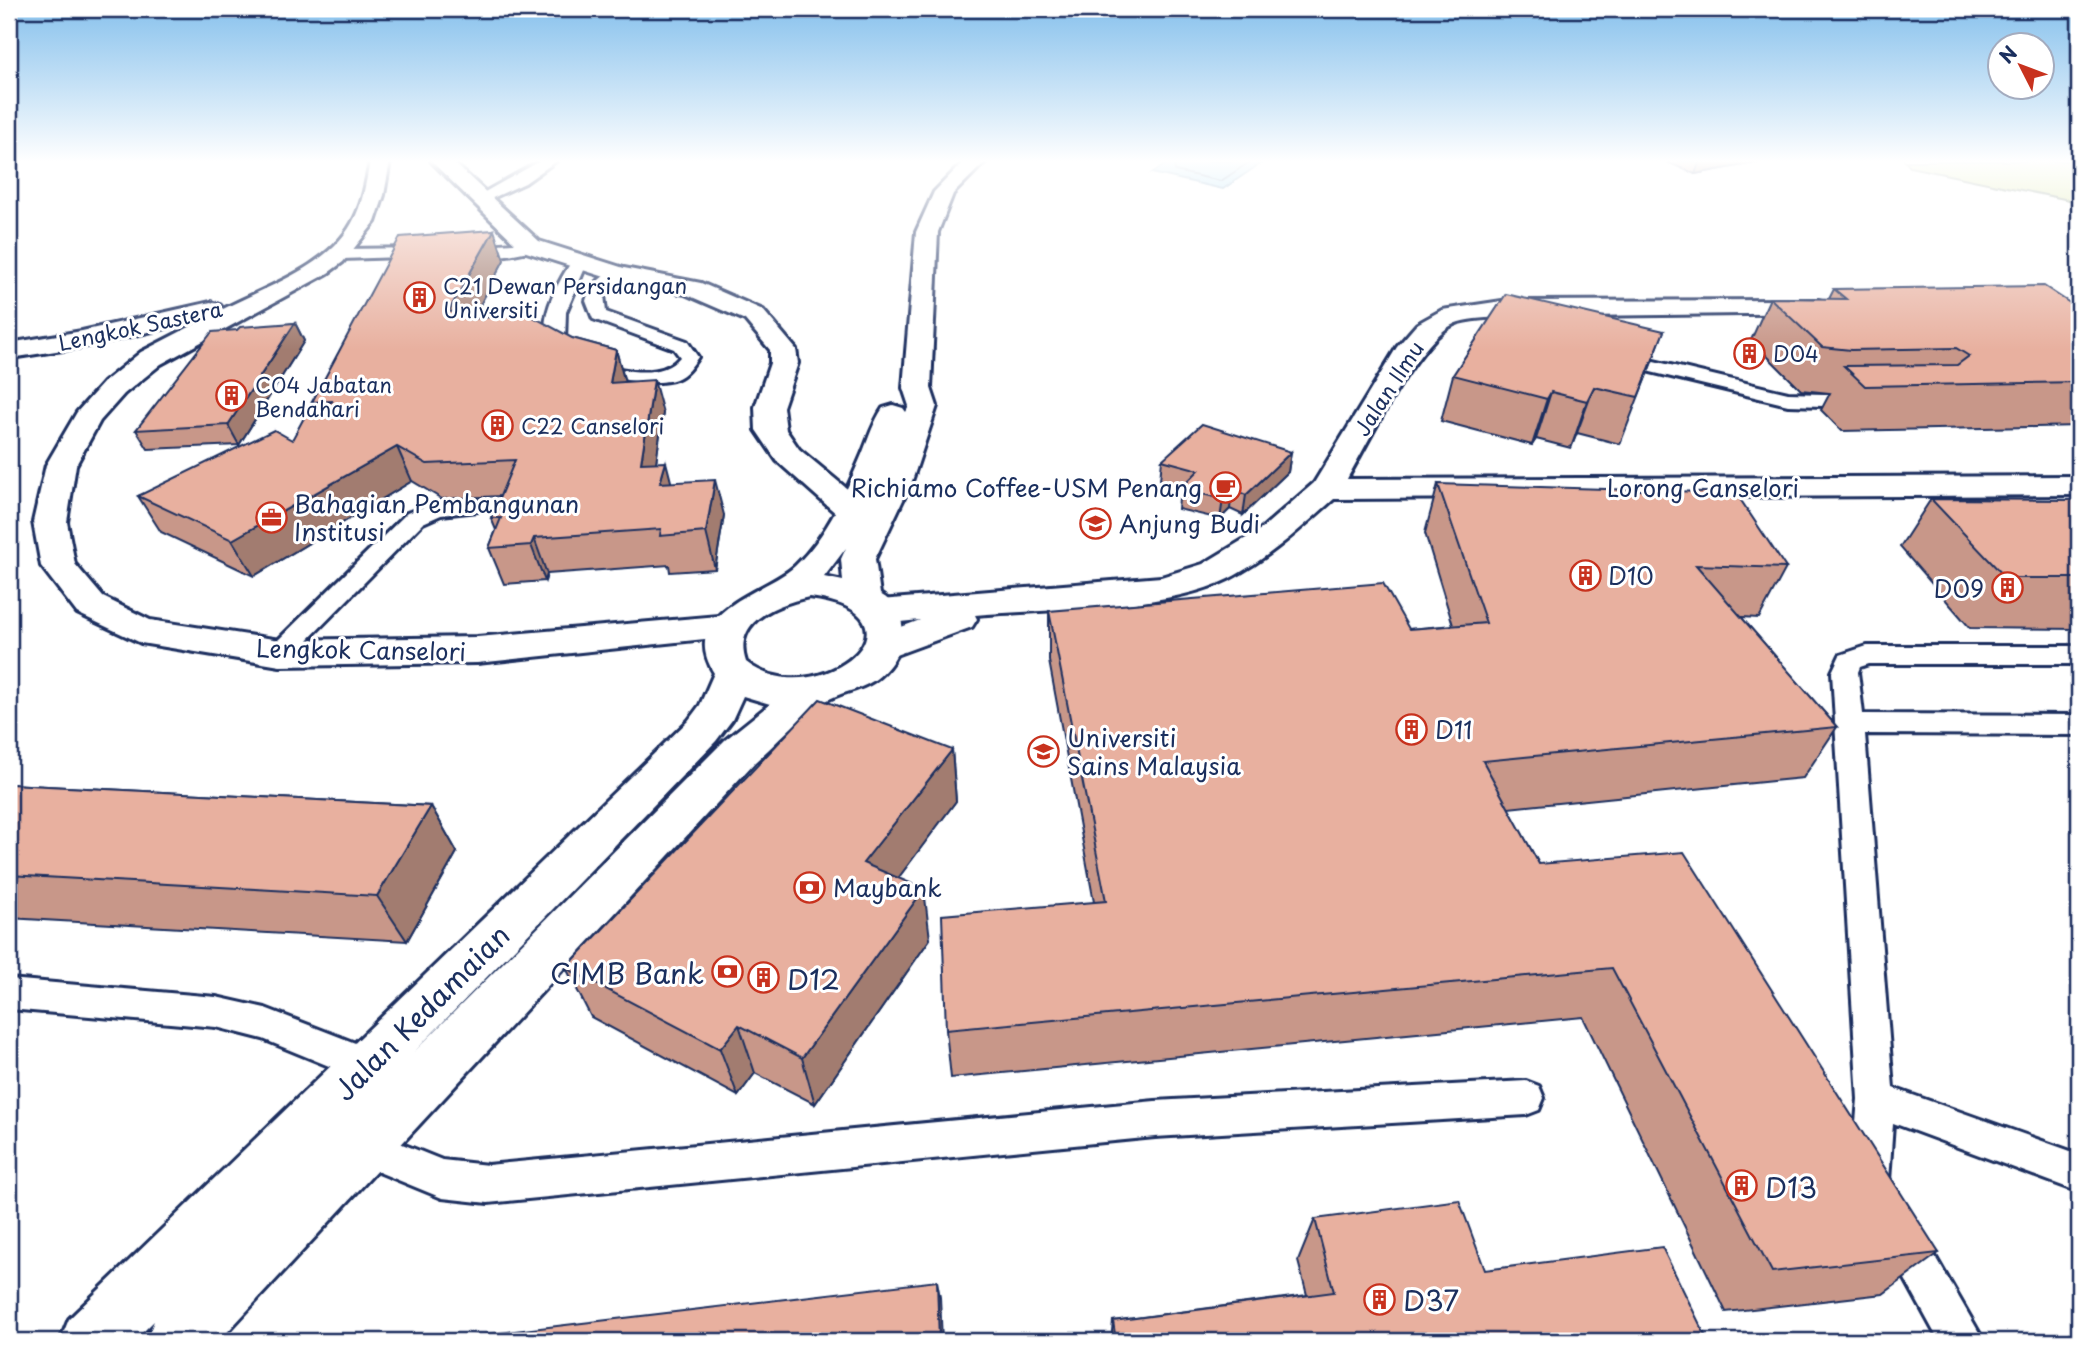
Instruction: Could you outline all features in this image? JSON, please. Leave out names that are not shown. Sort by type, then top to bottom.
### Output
[{"type":"street","points":[[268,296],[342,254],[365,224]]},
{"type":"street","points":[[508,224],[531,246],[620,274],[692,288],[754,315],[773,334],[783,349],[784,363],[769,407],[771,430],[788,455],[852,509]]},
{"type":"street","points":[[875,619],[838,588],[809,586],[759,600],[742,612],[731,649],[753,685],[780,691],[811,691],[855,675],[875,619],[858,559],[896,481],[923,406],[917,388],[929,224]]},
{"type":"street","name":"Lengkok Sastera","points":[[10,350],[133,329],[268,296]]},
{"type":"street","name":"Lengkok Canselori","points":[[268,296],[151,358],[114,388],[87,418],[61,466],[50,522],[58,566],[90,605],[141,631],[280,653],[731,649]]},
{"type":"street","name":"Jalan Ilmu","points":[[875,619],[1164,588],[1215,572],[1273,536],[1326,489],[1407,353],[1426,330],[1451,315],[1502,309],[1572,319],[1847,308]]},
{"type":"street","name":"Lengkok Sastera","points":[[10,350],[151,358]]},
{"type":"street","points":[[781,592],[808,574],[827,552],[852,509],[879,452],[899,400],[917,388]]},
{"type":"street","name":"Lorong Canselori","points":[[1326,489],[2079,486]]},
{"type":"street","name":"Jalan Kedamaian","points":[[91,1341],[702,731],[718,710],[731,649]]},
{"type":"street","name":"Jalan Kedamaian","points":[[177,1341],[360,1146],[740,751],[811,691]]},
{"type":"lane","points":[[342,254],[495,252],[531,246]]},
{"type":"lane","points":[[554,334],[571,274],[580,261]]},
{"type":"lane","points":[[599,315],[593,301],[595,294],[620,274]]},
{"type":"lane","points":[[599,315],[681,345],[689,353],[687,361],[678,369],[657,377],[623,377],[566,351],[554,334],[599,315]]},
{"type":"lane","points":[[1597,350],[1626,361],[1788,399],[1880,401]]},
{"type":"lane","points":[[280,653],[415,518],[437,509],[470,506]]},
{"type":"lane","points":[[1870,1181],[1877,1098],[1844,672],[1849,661],[1867,655],[2079,655]]},
{"type":"lane","points":[[1850,723],[2079,725]]},
{"type":"lane","points":[[9,994],[216,1012],[265,1024],[368,1065]]},
{"type":"lane","points":[[360,1146],[442,1179],[488,1184],[1155,1119],[1527,1098]]},
{"type":"lane","points":[[1877,1098],[2079,1173]]},
{"type":"lane","points":[[1840,1135],[1870,1181],[1963,1341]]},
{"type":"building","points":[[494,230],[448,312],[472,310],[468,319],[528,314],[572,338],[616,350],[610,383],[654,380],[641,463],[666,462],[660,483],[715,480],[706,532],[660,536],[661,529],[534,538],[531,545],[489,548],[501,518],[491,518],[515,460],[427,464],[397,447],[232,540],[138,496],[274,430],[292,440],[306,414],[333,401],[312,402],[400,237]]},
{"type":"building","points":[[2044,286],[2079,309],[2079,382],[1865,386],[1844,366],[1957,365],[1969,356],[1956,348],[1851,350],[1822,347],[1770,298],[1846,299],[1834,289]]},
{"type":"building","points":[[1506,294],[1664,331],[1638,397],[1594,387],[1587,401],[1551,392],[1547,399],[1453,375]]},
{"type":"building","points":[[295,323],[228,425],[136,430],[212,332]]},
{"type":"building","points":[[1202,424],[1291,452],[1246,495],[1232,489],[1223,499],[1180,489],[1199,470],[1162,460]]},
{"type":"building","points":[[1438,484],[1736,493],[1786,568],[1696,565],[1837,727],[1483,761],[1539,864],[1684,852],[1939,1253],[1772,1272],[1612,968],[946,1030],[942,915],[1106,901],[1049,611],[1383,583],[1409,629],[1486,623]]},
{"type":"building","points":[[1931,499],[2079,500],[2079,578],[2006,578]]},
{"type":"building","points":[[820,699],[952,750],[863,863],[924,889],[802,1058],[739,1025],[720,1049],[566,968]]},
{"type":"building","points":[[9,784],[431,806],[377,896],[9,875]]},
{"type":"building","points":[[1459,1200],[1485,1270],[1662,1247],[1708,1341],[1116,1341],[1113,1321],[1334,1292],[1315,1219]]},
{"type":"building","points":[[937,1281],[939,1341],[431,1341]]},
{"type":"place","name":"C21 Dewan Persidangan Universiti","points":[[420,297]]},
{"type":"place","name":"D04","points":[[1750,353]]},
{"type":"place","name":"C04 Jabatan Bendahari","points":[[232,396]]},
{"type":"place","name":"C22 Canselori","points":[[498,425]]},
{"type":"place","name":"Richiamo Coffee-USM Penang","points":[[1225,487]]},
{"type":"place","name":"Bahagian Pembangunan Institusi","points":[[271,517]]},
{"type":"place","name":"Anjung Budi","points":[[1096,523]]},
{"type":"place","name":"D10","points":[[1585,575]]},
{"type":"place","name":"D09","points":[[2007,588]]},
{"type":"place","name":"D11","points":[[1412,729]]},
{"type":"place","name":"Universiti Sains Malaysia","points":[[1044,751]]},
{"type":"place","name":"Maybank","points":[[810,887]]},
{"type":"place","name":"CIMB Bank","points":[[727,972]]},
{"type":"place","name":"D12","points":[[764,978]]},
{"type":"place","name":"D13","points":[[1742,1186]]},
{"type":"place","name":"D37","points":[[1380,1299]]}]
